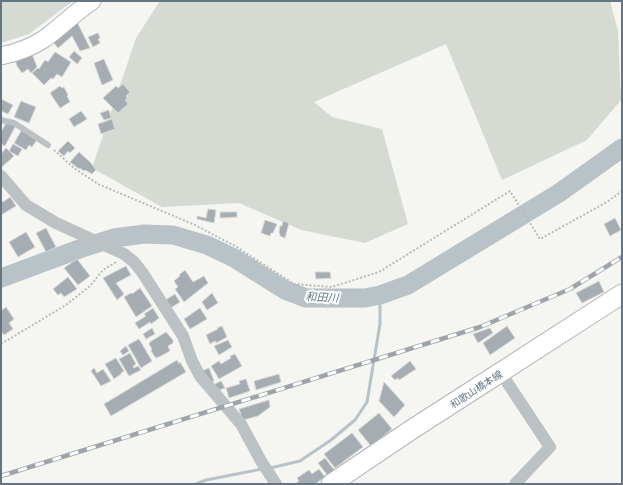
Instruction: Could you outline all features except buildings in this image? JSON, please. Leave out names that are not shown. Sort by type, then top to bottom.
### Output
[{"type":"main road","name":"和歌山橋本線","points":[[331,484],[622,294]]},
{"type":"street","points":[[1,56],[32,46],[92,1]]},
{"type":"street","points":[[1,176],[26,205],[56,223],[124,254],[134,262],[183,336],[192,361],[200,376],[241,424],[276,484]]},
{"type":"street","points":[[501,373],[550,447],[515,484]]},
{"type":"lane","points":[[1,120],[14,122],[48,145]]},
{"type":"path","points":[[48,145],[74,168],[98,184],[195,225],[235,246],[294,284],[332,287],[379,272],[510,191],[540,239],[607,202],[622,191]]},
{"type":"path","points":[[1,344],[66,305],[90,286],[103,270],[117,261],[124,254]]},
{"type":"shaded area","points":[[1,1],[73,1],[29,34],[1,43]]},
{"type":"shaded area","points":[[160,1],[610,1],[618,31],[621,100],[587,140],[502,180],[446,44],[314,102],[332,117],[382,129],[408,224],[365,243],[301,230],[239,203],[162,207],[92,168],[136,38]]},
{"type":"waterway","name":"和田川","points":[[1,278],[82,248],[114,238],[144,234],[173,235],[207,245],[234,258],[285,290],[306,298],[365,298],[380,295],[408,285],[559,193],[622,148]]},
{"type":"waterway","points":[[270,468],[300,461],[331,440],[355,420],[367,402],[380,324],[380,295]]},
{"type":"waterway","points":[[196,484],[206,480],[262,469]]},
{"type":"railway","points":[[1,476],[480,327],[570,289],[622,257]]}]
